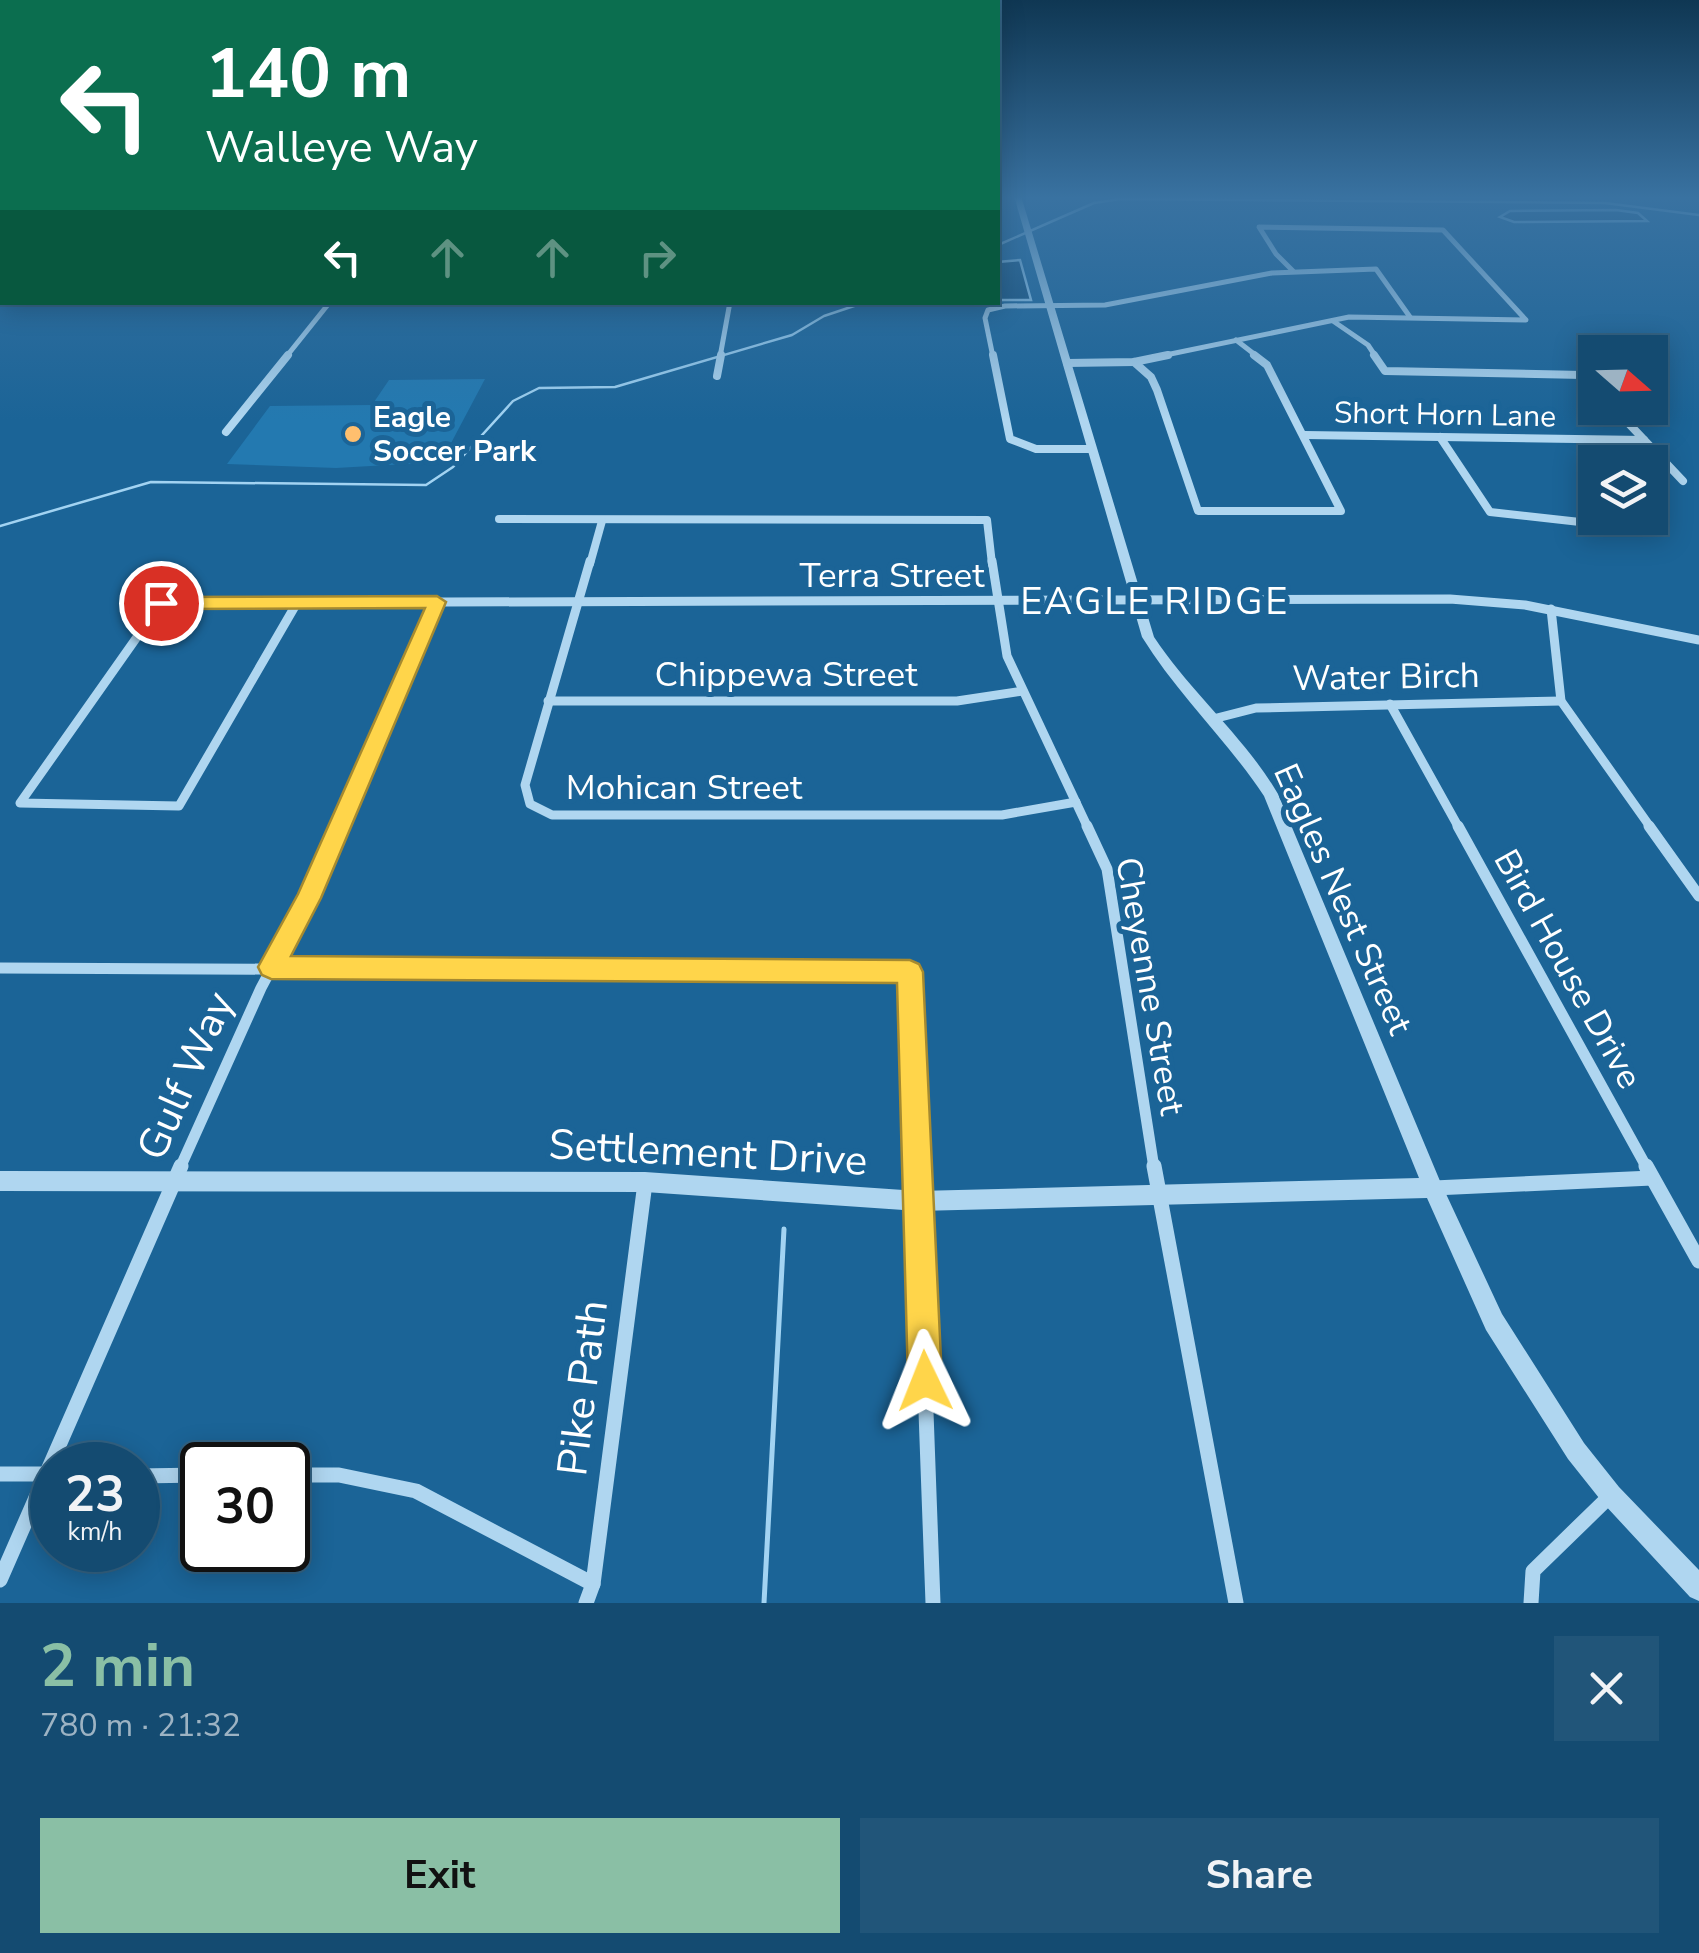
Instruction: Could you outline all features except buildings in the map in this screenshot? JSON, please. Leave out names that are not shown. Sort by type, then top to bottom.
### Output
[{"type":"street","name":"Eagles Nest Street","points":[[1039,271],[1135,599],[1156,651],[1256,769],[1280,811],[1473,1282],[1514,1360],[1610,1495],[1699,1588]]},
{"type":"street","points":[[1091,449],[1023,447],[1010,439],[985,315],[997,307],[1119,303],[1309,271]]},
{"type":"street","points":[[1377,271],[1410,317]]},
{"type":"street","points":[[1067,363],[1134,362],[1332,320],[1526,320],[1480,271]]},
{"type":"street","points":[[226,432],[328,305]]},
{"type":"street","points":[[717,376],[729,305]]},
{"type":"street","points":[[1332,320],[1368,344],[1385,372],[1578,375]]},
{"type":"street","points":[[1134,362],[1157,390],[1198,511],[1341,511],[1267,365],[1236,340]]},
{"type":"street","points":[[1630,425],[1683,481]]},
{"type":"street","name":"Short Horn Lane","points":[[1305,435],[1644,440]]},
{"type":"street","points":[[1440,437],[1490,512],[1578,522]]},
{"type":"street","name":"Cheyenne Street","points":[[499,519],[987,520],[1004,646],[1107,869],[1159,1195],[1236,1603]]},
{"type":"street","name":"Mohican Street","points":[[602,521],[548,701],[525,794],[530,804],[552,815],[1002,815],[1076,802]]},
{"type":"street","name":"Terra Street","points":[[141,603],[1450,599],[1551,609],[1699,640]]},
{"type":"street","points":[[161,603],[20,803],[180,806],[298,601]]},
{"type":"street","name":"Gulf Way","points":[[63,1442],[271,967],[309,898],[437,602]]},
{"type":"street","points":[[1551,609],[1561,701],[1699,896]]},
{"type":"street","name":"Chippewa Street","points":[[548,701],[957,701],[1023,691]]},
{"type":"street","name":"Water Birch","points":[[1213,718],[1256,708],[1561,701]]},
{"type":"street","name":"Bird House Drive","points":[[1390,704],[1699,1261]]},
{"type":"street","points":[[0,968],[910,972],[934,1603]]},
{"type":"street","name":"Settlement Drive","points":[[0,1180],[645,1182],[918,1201],[1433,1188],[1652,1178]]},
{"type":"street","name":"Pike Path","points":[[586,1603],[593,1584],[645,1182]]},
{"type":"street","points":[[0,1474],[30,1474]]},
{"type":"street","points":[[310,1475],[340,1475],[416,1491],[593,1584]]},
{"type":"street","points":[[1531,1603],[1534,1570],[1610,1495]]},
{"type":"street","name":"Gulf Way","points":[[0,1580],[30,1515]]},
{"type":"shaded area","points":[[1000,271],[1023,271],[1031,300],[1000,300]]},
{"type":"shaded area","name":"Eagle Soccer Park","points":[[485,379],[441,462],[336,468],[227,464],[270,406],[372,405],[389,380]]},
{"type":"waterway","points":[[0,526],[151,482],[426,485],[453,467],[513,401],[539,388],[615,387],[792,335],[824,316],[857,305]]},
{"type":"waterway","points":[[764,1603],[784,1229]]},
{"type":"place","name":"Eagle Soccer Park","points":[[353,434]]},
{"type":"district","name":"EAGLE RIDGE","points":[[1155,601]]},
{"type":"route","points":[[161,603],[437,602],[309,898],[271,967],[910,972],[925,1381]]}]
